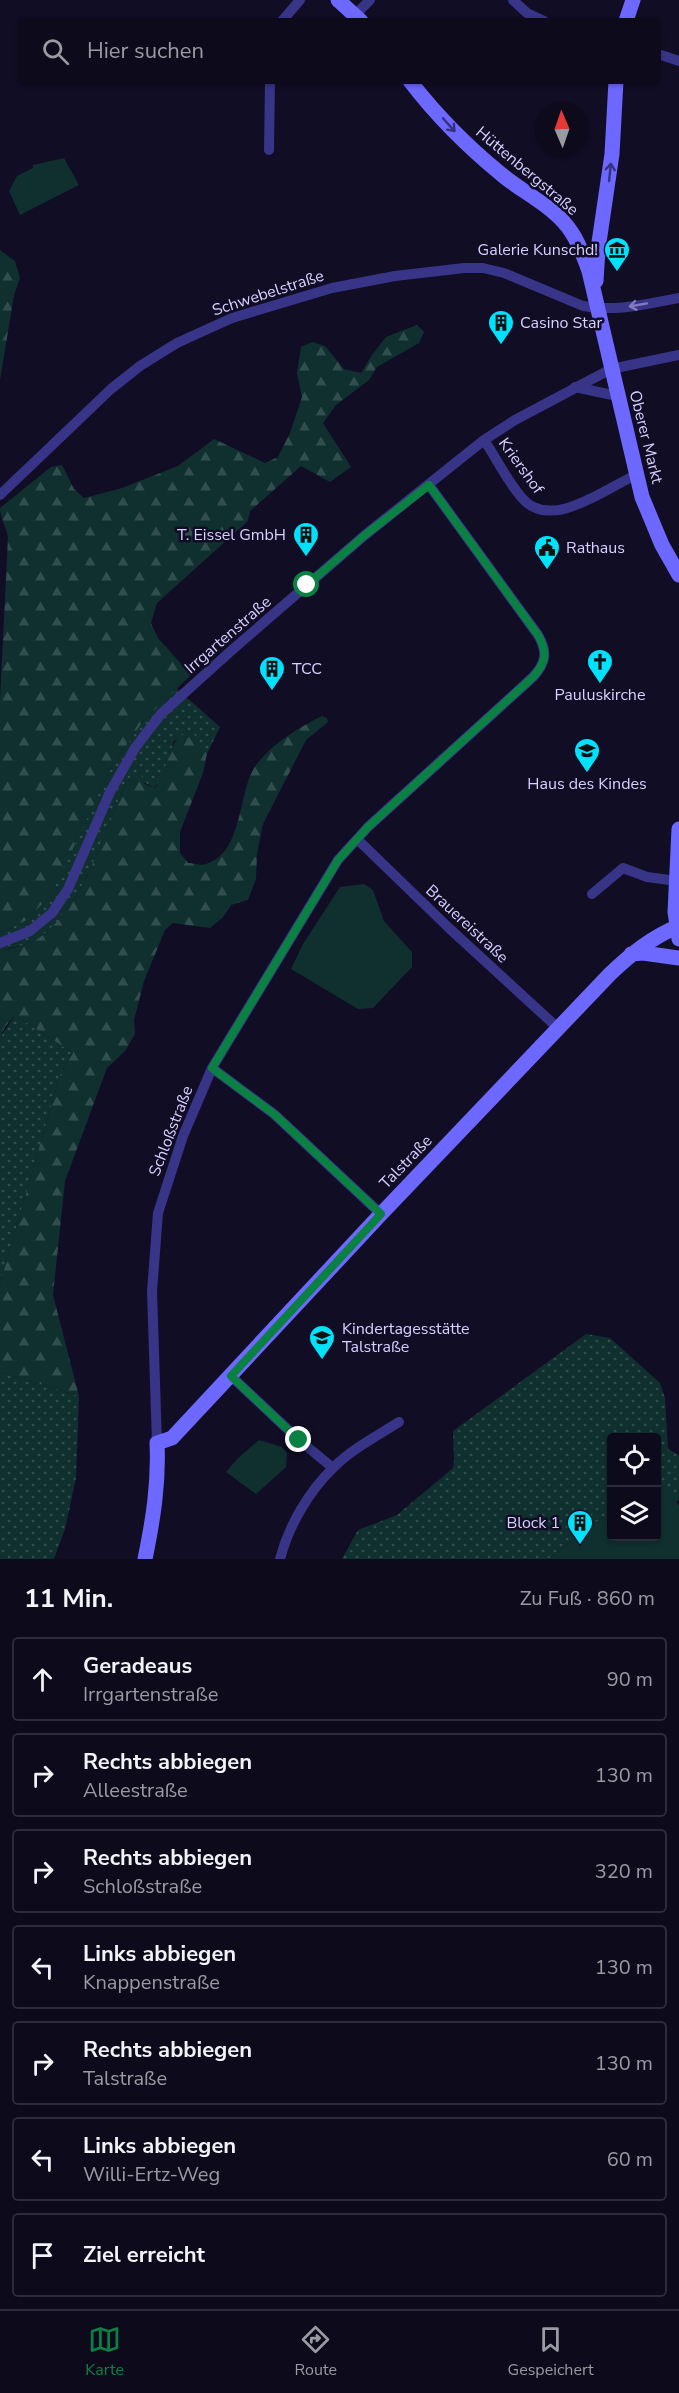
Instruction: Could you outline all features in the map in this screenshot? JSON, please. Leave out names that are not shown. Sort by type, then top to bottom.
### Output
[{"type":"street","points":[[285,18],[300,0]]},
{"type":"street","points":[[338,0],[358,18],[370,0]]},
{"type":"street","points":[[513,0],[527,13],[538,18]]},
{"type":"street","points":[[627,18],[633,0]]},
{"type":"street","points":[[661,55],[679,61]]},
{"type":"street","points":[[269,150],[270,84]]},
{"type":"street","name":"Hüttenbergstraße","points":[[413,84],[462,140],[500,174],[559,218],[572,231],[582,250],[597,305]]},
{"type":"street","points":[[597,305],[598,249],[612,154],[616,84]]},
{"type":"street","points":[[572,231],[590,233],[601,230]]},
{"type":"street","name":"Schwebelstraße","points":[[0,495],[111,389],[140,366],[177,343],[232,318],[332,288],[370,280],[473,268],[504,273],[583,306],[597,305],[615,309],[679,298]]},
{"type":"street","name":"Oberer Markt","points":[[597,305],[636,475],[651,521],[679,575]]},
{"type":"street","name":"Irrgartenstraße","points":[[0,943],[30,931],[51,913],[68,889],[121,772],[135,748],[161,714],[365,535],[483,440],[575,387],[611,369],[679,355]]},
{"type":"street","points":[[575,387],[617,396]]},
{"type":"street","name":"Kriershof","points":[[483,440],[523,499],[532,507],[542,511],[562,510],[582,503],[636,475]]},
{"type":"street","name":"Schloßstraße","points":[[157,1443],[152,1292],[158,1213],[180,1145],[212,1068],[338,860],[357,839],[533,677],[543,664],[544,650],[538,635],[429,485]]},
{"type":"street","points":[[678,931],[679,829]]},
{"type":"street","name":"Brauereistraße","points":[[357,839],[450,929],[559,1029]]},
{"type":"street","points":[[592,894],[623,868],[677,886]]},
{"type":"street","name":"Talstraße","points":[[157,1443],[172,1438],[381,1214],[631,954],[656,937],[678,931]]},
{"type":"street","points":[[631,954],[643,953],[679,958]]},
{"type":"street","points":[[212,1068],[274,1114],[381,1214]]},
{"type":"street","points":[[231,1376],[299,1440],[333,1467]]},
{"type":"street","points":[[280,1559],[294,1523],[310,1495],[333,1467],[399,1422]]},
{"type":"street","points":[[145,1559],[157,1489],[157,1443]]},
{"type":"green space","points":[[64,158],[79,185],[20,215],[9,191],[17,176],[33,168],[33,165]]},
{"type":"green space","points":[[0,250],[15,261],[20,278],[14,295],[0,380]]},
{"type":"green space","points":[[417,325],[424,332],[419,343],[377,367],[369,380],[336,405],[323,423],[351,467],[330,482],[301,466],[250,511],[248,521],[157,603],[151,623],[158,638],[191,675],[144,720],[112,766],[51,895],[25,921],[0,933],[0,700],[8,537],[0,508],[51,467],[62,465],[74,489],[84,498],[122,488],[178,466],[214,439],[265,463],[278,457],[290,433],[302,397],[297,373],[301,347],[312,342],[325,346],[344,369],[361,373],[386,337]]},
{"type":"green space","points":[[176,688],[220,727],[207,754],[192,732],[174,741],[161,780],[154,788],[133,775],[126,782],[92,866],[68,907],[55,924],[39,938],[0,951],[0,933],[25,921],[87,818],[112,766],[144,720]]},
{"type":"green space","points":[[322,716],[327,718],[328,722],[306,740],[263,824],[257,854],[256,879],[248,900],[231,905],[224,916],[210,928],[173,923],[165,930],[144,981],[134,1020],[135,1034],[125,1051],[107,1068],[65,1181],[53,1295],[79,1396],[0,1372],[0,1284],[60,1075],[73,1053],[15,1015],[5,1027],[0,1038],[0,951],[35,940],[55,924],[81,888],[92,866],[126,782],[133,775],[141,775],[145,784],[155,788],[177,739],[192,731],[207,754],[203,773],[180,832],[180,853],[188,863],[204,865],[218,858],[234,834],[250,776],[256,765],[286,737]]},
{"type":"green space","points":[[364,884],[373,890],[384,921],[412,952],[412,967],[373,1008],[358,1009],[291,969],[303,944],[340,887]]},
{"type":"green space","points":[[15,1015],[73,1053],[60,1075],[0,1284],[0,1038]]},
{"type":"green space","points":[[586,1334],[610,1338],[660,1383],[665,1398],[668,1449],[679,1455],[679,1500],[676,1502],[673,1498],[661,1503],[661,1433],[607,1433],[607,1514],[548,1559],[342,1559],[358,1530],[397,1515],[453,1468],[453,1431]]},
{"type":"green space","points":[[0,1372],[79,1396],[76,1478],[65,1529],[54,1559],[0,1559]]},
{"type":"green space","points":[[259,1440],[282,1447],[287,1453],[286,1467],[256,1494],[226,1472]]},
{"type":"green space","points":[[661,1488],[666,1490],[679,1505],[679,1559],[548,1559],[607,1514],[607,1541],[661,1541]]},
{"type":"place","name":"Galerie Kunschd!","points":[[617,273]]},
{"type":"place","name":"Casino Star","points":[[501,346]]},
{"type":"place","name":"T. Eissel GmbH","points":[[306,558]]},
{"type":"place","name":"Rathaus","points":[[547,571]]},
{"type":"place","name":"Pauluskirche","points":[[600,685]]},
{"type":"place","name":"TCC","points":[[272,692]]},
{"type":"place","name":"Haus des Kindes","points":[[587,774]]},
{"type":"place","name":"Kindertagesstätte Talstraße","points":[[322,1361]]},
{"type":"place","name":"Block 1","points":[[580,1546]]},
{"type":"route","points":[[299,1440],[231,1376],[381,1214],[274,1114],[212,1068],[338,860],[368,827],[533,677],[545,658],[538,635],[429,485],[365,535],[307,585]]}]
